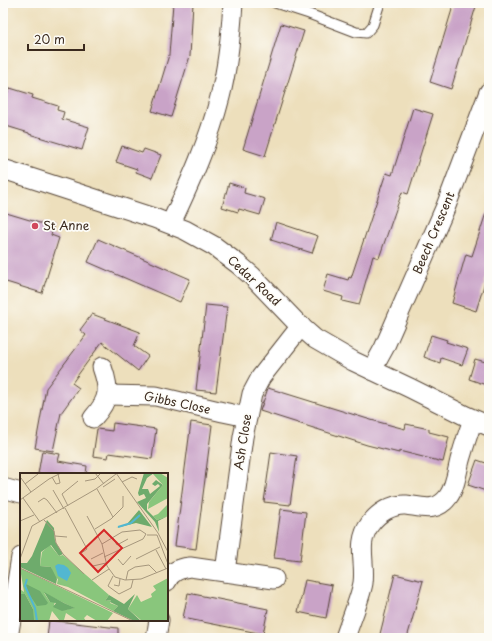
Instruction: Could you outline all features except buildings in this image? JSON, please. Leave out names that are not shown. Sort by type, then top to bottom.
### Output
[{"type":"street","points":[[171,223],[208,139],[220,97],[228,53],[233,3]]},
{"type":"street","name":"Beech Crescent","points":[[372,370],[384,348],[446,206],[461,170],[489,92]]},
{"type":"street","name":"Cedar Road","points":[[3,169],[171,223],[195,235],[227,255],[252,276],[301,326],[321,342],[372,370],[481,423]]},
{"type":"street","name":"Ash Close","points":[[225,572],[247,417],[252,394],[261,377],[301,326]]},
{"type":"street","points":[[93,418],[102,408],[107,395],[107,381],[102,367]]},
{"type":"street","name":"Gibbs Close","points":[[107,395],[156,396],[247,417]]},
{"type":"street","points":[[345,638],[363,583],[362,538],[366,530],[377,516],[392,507],[406,505],[431,508],[438,506],[443,502],[449,496],[454,483],[466,440],[481,423]]},
{"type":"street","points":[[3,488],[20,493]]},
{"type":"street","points":[[8,638],[20,563]]},
{"type":"street","points":[[168,580],[174,572],[181,568],[274,579]]},
{"type":"street","points":[[156,638],[159,621]]},
{"type":"lane","points":[[275,3],[356,32],[366,33],[373,25],[380,3]]},
{"type":"place","name":"St Anne","points":[[35,226]]}]
